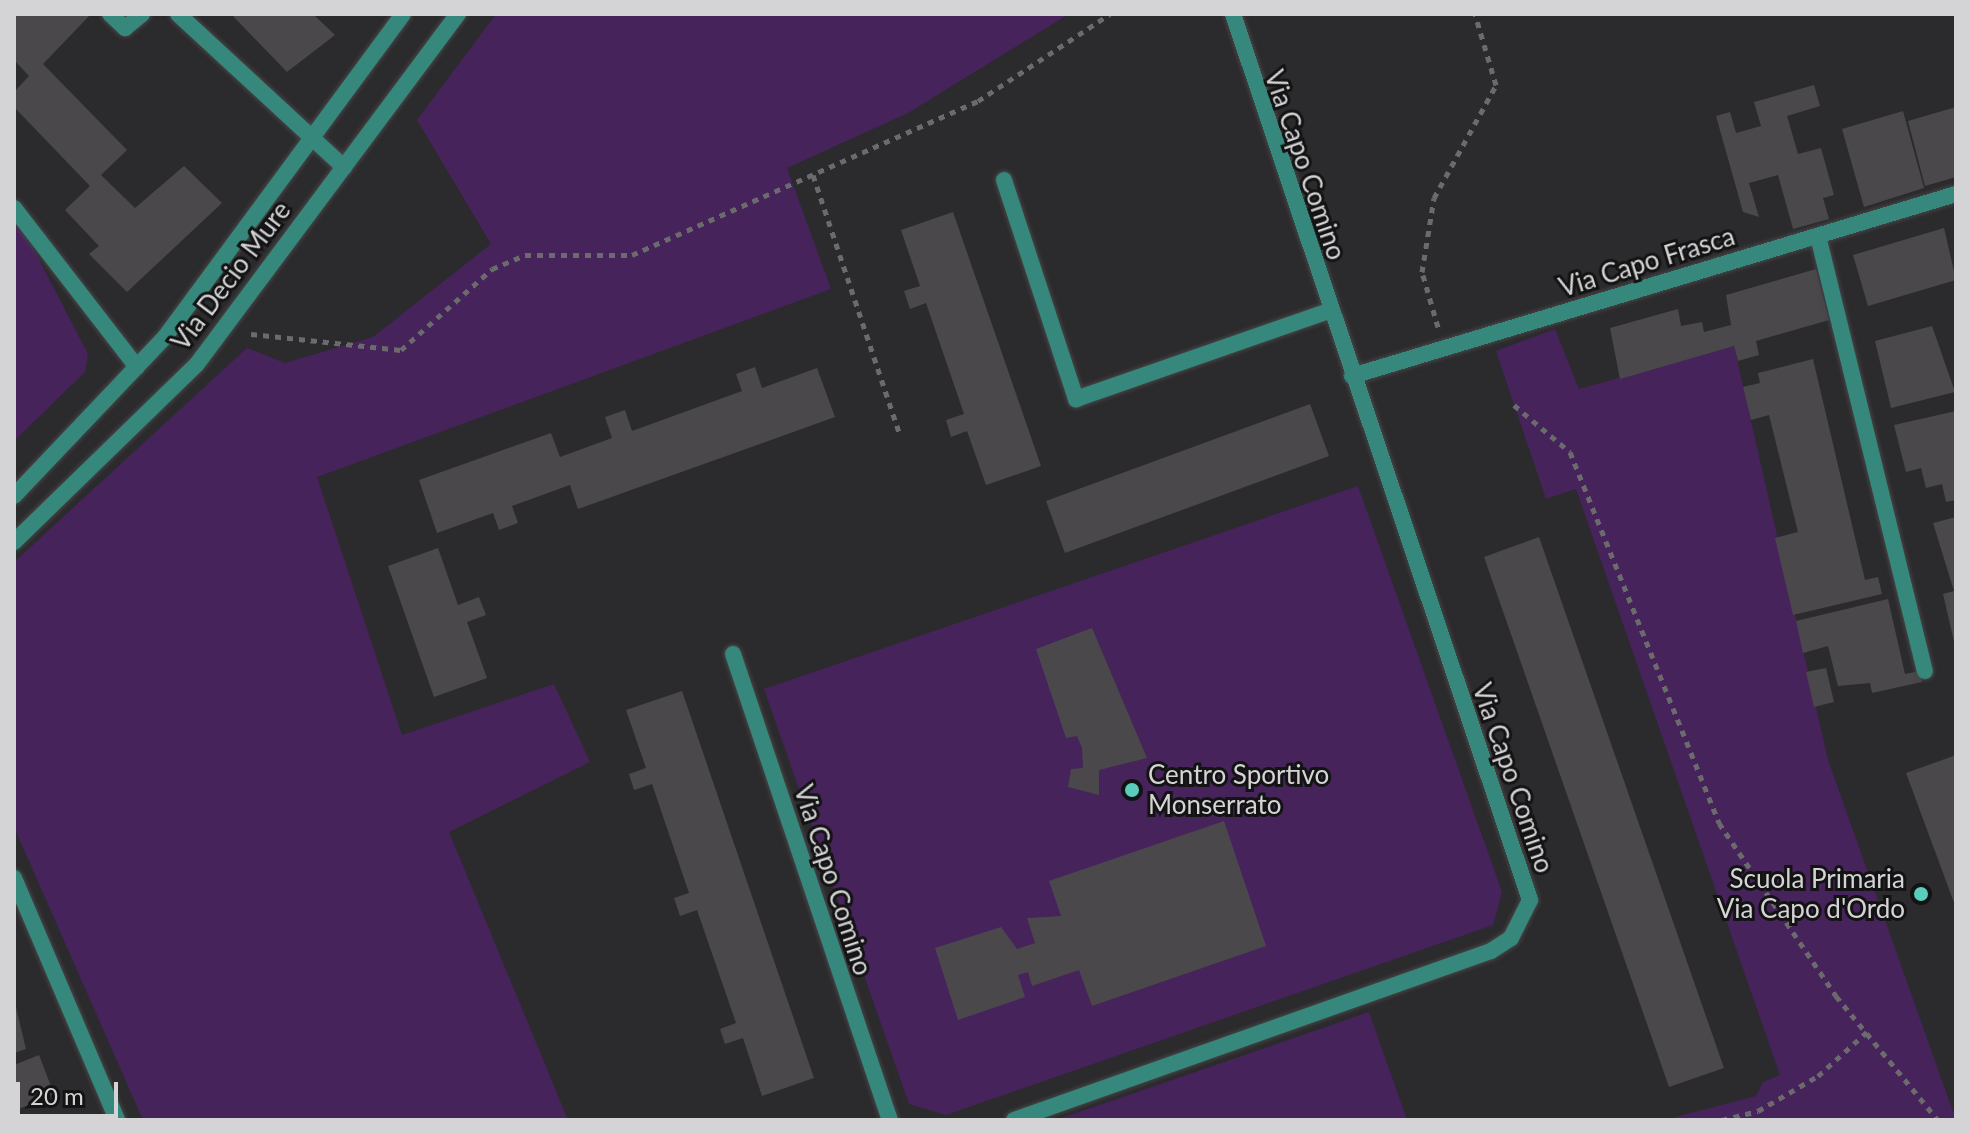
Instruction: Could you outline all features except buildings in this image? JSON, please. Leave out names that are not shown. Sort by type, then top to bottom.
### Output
[{"type":"street","points":[[110,14],[125,28],[142,14]]},
{"type":"street","points":[[178,14],[344,167]]},
{"type":"street","name":"Via Decio Mure","points":[[14,496],[137,367],[403,14]]},
{"type":"street","name":"Via Decio Mure","points":[[14,542],[222,330],[458,14]]},
{"type":"street","name":"Via Capo Comino","points":[[1014,1120],[1491,951],[1523,920],[1530,900],[1236,34],[1233,14]]},
{"type":"street","points":[[1004,180],[1076,399],[1329,311]]},
{"type":"street","name":"Via Capo Frasca","points":[[1352,376],[1956,194]]},
{"type":"street","points":[[14,208],[137,367]]},
{"type":"street","points":[[1818,236],[1925,671]]},
{"type":"street","name":"Via Capo Comino","points":[[733,654],[890,1120]]},
{"type":"street","points":[[14,878],[117,1120]]},
{"type":"path","points":[[222,330],[401,350],[492,269],[514,260],[632,255],[978,101],[1110,14]]},
{"type":"path","points":[[1444,348],[1422,272],[1434,198],[1496,85],[1475,14]]},
{"type":"path","points":[[813,175],[900,435]]},
{"type":"path","points":[[1514,405],[1570,452],[1719,823],[1868,1031],[1938,1120]]},
{"type":"path","points":[[1722,1120],[1758,1111],[1818,1076],[1868,1031]]},
{"type":"shaded area","points":[[496,14],[1069,14],[908,113],[787,168],[831,289],[317,477],[402,735],[554,684],[590,762],[449,832],[568,1120],[143,1120],[14,827],[14,562],[247,348],[285,363],[373,337],[491,244],[417,120]]},
{"type":"shaded area","points":[[14,211],[88,354],[85,372],[14,441]]},
{"type":"shaded area","points":[[1555,329],[1579,389],[1734,346],[1828,760],[1956,1120],[1664,1120],[1756,1096],[1763,1082],[1780,1075],[1576,489],[1546,499],[1496,351]]},
{"type":"shaded area","name":"Centro Sportivo Monserrato","points":[[1358,486],[1502,892],[1493,925],[946,1115],[909,1104],[764,689]]},
{"type":"shaded area","points":[[1369,1012],[1407,1120],[1055,1120],[1117,1099]]},
{"type":"place","name":"Centro Sportivo Monserrato","points":[[1132,790]]},
{"type":"place","name":"Scuola Primaria Via Capo d'Ordo","points":[[1921,894]]}]
